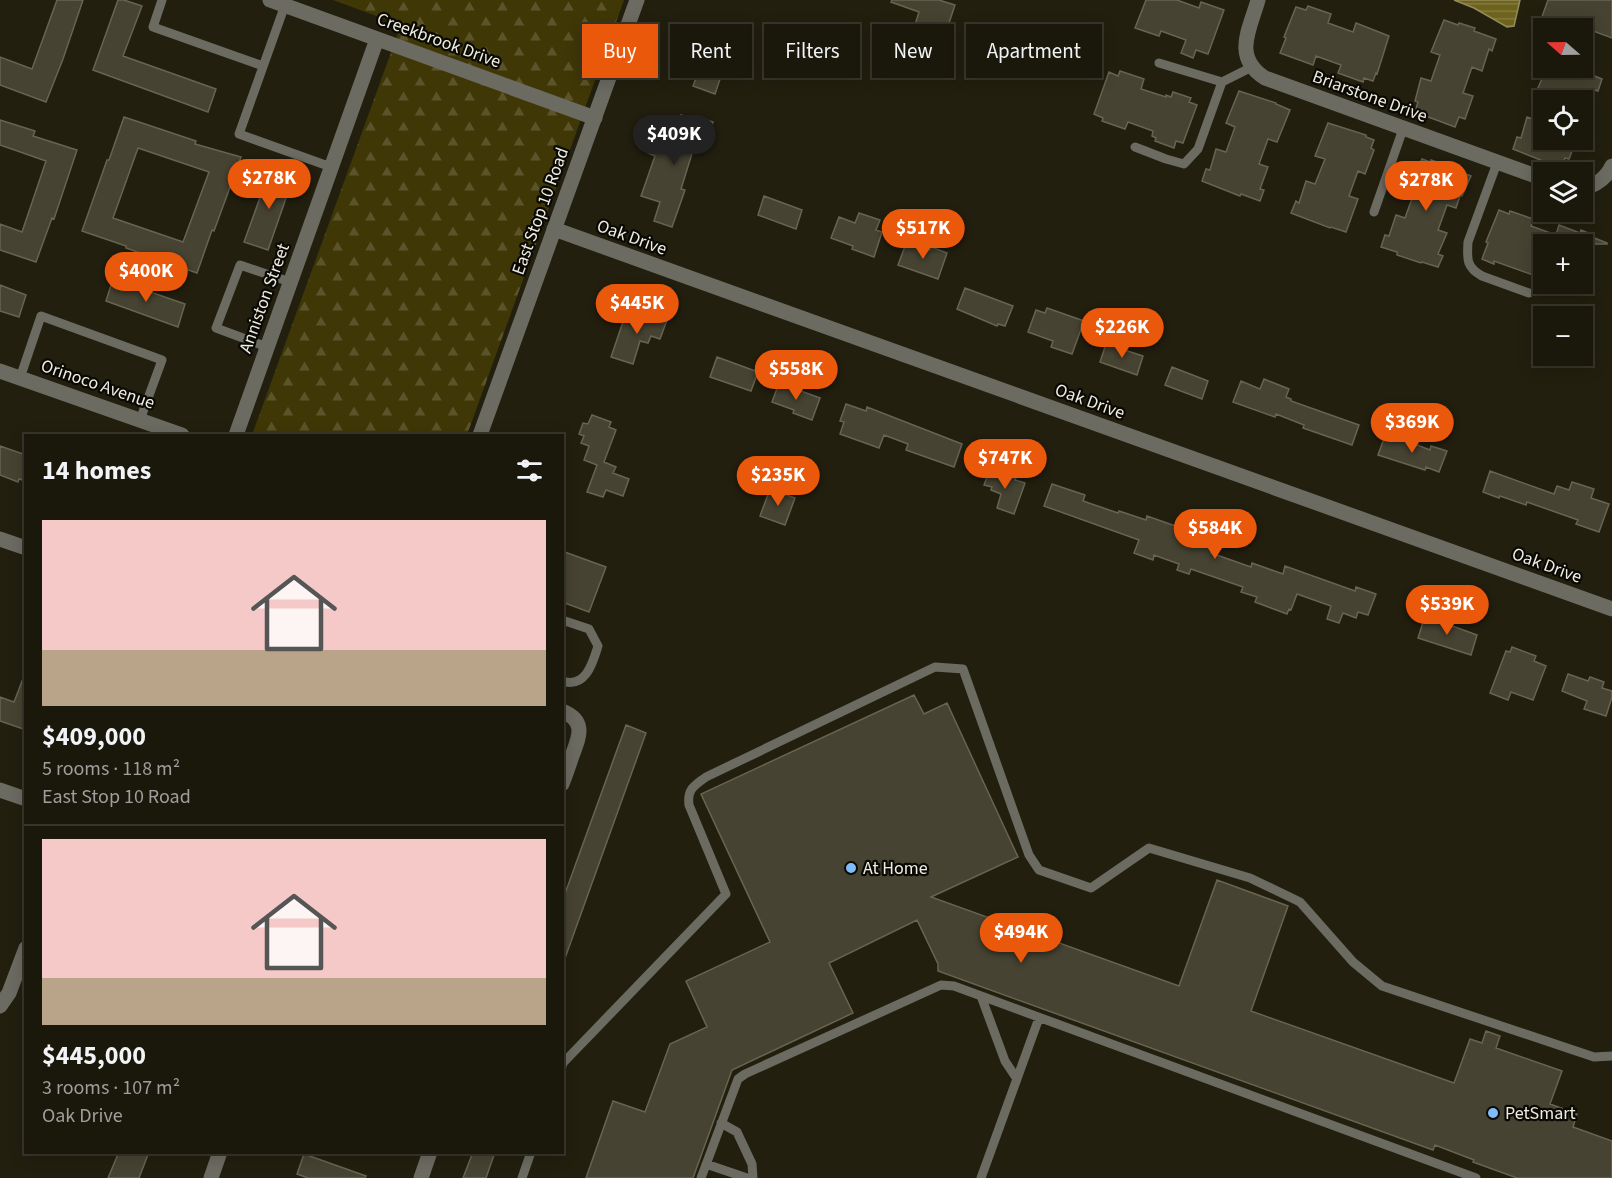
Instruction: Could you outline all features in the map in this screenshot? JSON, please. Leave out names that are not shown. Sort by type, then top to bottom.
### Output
[{"type":"street","name":"Creekbrook Drive","points":[[270,0],[595,118]]},
{"type":"street","name":"East Stop 10 Road","points":[[480,434],[638,0]]},
{"type":"street","points":[[1252,67],[1247,57],[1245,44],[1258,0]]},
{"type":"street","name":"Anniston Street","points":[[236,434],[377,39]]},
{"type":"street","name":"Briarstone Drive","points":[[1252,67],[1265,78],[1533,175]]},
{"type":"street","points":[[1593,184],[1602,180],[1612,166]]},
{"type":"street","name":"Oak Drive","points":[[554,229],[1612,609]]},
{"type":"street","name":"Orinoco Avenue","points":[[0,371],[179,434]]},
{"type":"street","points":[[0,539],[24,547]]},
{"type":"street","points":[[564,712],[576,721],[580,734],[564,778]]},
{"type":"street","points":[[0,790],[24,798]]},
{"type":"street","points":[[0,1006],[9,993],[24,953]]},
{"type":"street","points":[[213,1177],[219,1154]]},
{"type":"street","points":[[421,1178],[426,1154]]},
{"type":"lane","points":[[162,0],[153,27],[263,66]]},
{"type":"lane","points":[[285,5],[239,134],[332,167]]},
{"type":"lane","points":[[1159,63],[1222,82],[1252,67]]},
{"type":"lane","points":[[1135,147],[1184,164],[1198,149],[1222,82]]},
{"type":"lane","points":[[1374,212],[1403,129]]},
{"type":"lane","points":[[1497,163],[1468,242],[1469,265],[1482,276],[1529,293]]},
{"type":"lane","points":[[267,347],[216,328],[240,265],[290,282]]},
{"type":"lane","points":[[20,378],[41,316],[162,360],[140,420]]},
{"type":"lane","points":[[564,621],[589,629],[598,646],[592,665],[584,678],[568,683],[564,682]]},
{"type":"lane","points":[[564,1064],[726,894],[689,804],[688,796],[691,789],[706,777],[935,667],[963,669],[1029,855],[1040,870],[1091,888],[1149,848],[1250,878],[1300,902],[1353,962],[1382,986],[1594,1057],[1612,1056]]},
{"type":"lane","points":[[701,1178],[738,1079],[941,985],[954,986],[1476,1178]]},
{"type":"lane","points":[[981,996],[1005,1061],[1017,1079]]},
{"type":"lane","points":[[981,1178],[1039,1018]]},
{"type":"lane","points":[[722,1123],[737,1132],[752,1164],[753,1178]]},
{"type":"lane","points":[[522,1178],[530,1154]]},
{"type":"lane","points":[[706,1164],[747,1178]]},
{"type":"green space","points":[[333,0],[624,0],[615,24],[582,24],[582,78],[596,78],[467,434],[252,434],[401,25]]},
{"type":"shaded area","points":[[1454,0],[1520,0],[1514,26],[1507,27],[1474,8]]},
{"type":"building","points":[[57,0],[83,0],[46,102],[0,85],[0,57],[32,69]]},
{"type":"building","points":[[118,0],[142,6],[123,56],[216,89],[208,112],[93,70]]},
{"type":"building","points":[[892,0],[939,0],[955,5],[949,24],[915,24],[919,12],[891,2]]},
{"type":"building","points":[[1146,0],[1177,0],[1199,8],[1201,2],[1224,10],[1208,54],[1196,50],[1193,58],[1181,53],[1186,40],[1161,31],[1159,36],[1135,28]]},
{"type":"building","points":[[1548,0],[1612,0],[1612,38],[1593,31],[1593,18],[1542,18]]},
{"type":"building","points":[[1308,6],[1331,14],[1328,23],[1353,32],[1356,23],[1389,36],[1373,81],[1364,78],[1363,82],[1338,73],[1341,65],[1316,56],[1313,65],[1280,53],[1296,7],[1306,10]]},
{"type":"building","points":[[1444,20],[1475,28],[1474,31],[1496,39],[1492,51],[1489,49],[1482,71],[1472,67],[1463,93],[1473,96],[1465,119],[1459,117],[1455,127],[1415,112],[1418,102],[1415,101],[1421,78],[1431,81],[1440,55],[1431,52]]},
{"type":"building","points":[[1120,71],[1144,79],[1141,89],[1166,97],[1166,95],[1171,97],[1173,92],[1191,98],[1189,102],[1197,105],[1183,143],[1176,141],[1174,148],[1155,141],[1156,138],[1152,136],[1153,131],[1128,122],[1125,129],[1102,121],[1103,118],[1094,114],[1109,72],[1118,76]]},
{"type":"building","points":[[1593,75],[1602,79],[1598,91],[1595,90],[1593,95],[1593,90],[1537,90],[1542,78],[1593,78]]},
{"type":"building","points":[[696,78],[720,78],[715,94],[693,86]]},
{"type":"building","points":[[1239,91],[1290,110],[1277,142],[1268,139],[1259,164],[1268,167],[1260,189],[1264,190],[1260,201],[1202,181],[1206,169],[1210,170],[1216,149],[1226,152],[1235,127],[1226,123]]},
{"type":"building","points":[[681,115],[699,121],[700,118],[713,122],[703,151],[694,147],[681,189],[685,190],[672,227],[654,221],[660,202],[641,196],[655,156],[648,153],[655,134],[669,138],[672,130],[676,131]]},
{"type":"building","points":[[124,117],[196,141],[195,144],[241,157],[197,273],[82,231],[107,160],[109,160]],"holes":[[[138,148],[209,172],[183,242],[113,218]]]},
{"type":"building","points":[[1527,117],[1533,119],[1533,150],[1572,150],[1569,159],[1565,158],[1564,162],[1546,162],[1513,149],[1517,137],[1521,138]]},
{"type":"building","points":[[0,120],[35,131],[33,136],[77,150],[54,219],[52,218],[36,262],[0,250],[0,224],[22,232],[46,161],[0,145]]},
{"type":"building","points":[[1328,123],[1366,135],[1374,140],[1371,148],[1374,150],[1365,174],[1358,171],[1349,196],[1358,199],[1346,232],[1291,213],[1296,201],[1299,203],[1306,181],[1315,184],[1325,159],[1315,156]]},
{"type":"building","points":[[1422,159],[1455,168],[1454,170],[1471,176],[1456,208],[1447,205],[1438,230],[1447,233],[1438,254],[1443,256],[1438,267],[1397,255],[1397,252],[1381,247],[1385,235],[1389,236],[1396,215],[1405,218],[1414,193],[1405,189],[1414,167],[1418,168]]},
{"type":"building","points":[[270,170],[293,178],[268,250],[244,242]]},
{"type":"building","points":[[764,196],[802,210],[796,229],[758,215]]},
{"type":"building","points":[[1499,210],[1509,214],[1510,211],[1533,219],[1531,226],[1553,234],[1533,234],[1533,275],[1482,259],[1488,243],[1486,242]]},
{"type":"building","points":[[859,213],[880,220],[876,230],[882,232],[874,257],[831,238],[839,217],[855,223]]},
{"type":"building","points":[[1559,225],[1580,233],[1581,230],[1591,234],[1556,234]]},
{"type":"building","points":[[1593,237],[1607,243],[1593,244]]},
{"type":"building","points":[[907,241],[930,250],[931,247],[947,253],[938,279],[898,265]]},
{"type":"building","points":[[113,279],[185,304],[178,327],[106,301]]},
{"type":"building","points":[[0,285],[26,295],[19,317],[0,311]]},
{"type":"building","points":[[965,288],[1013,306],[1005,326],[998,324],[997,326],[957,309]]},
{"type":"building","points":[[1047,308],[1084,321],[1072,354],[1051,347],[1053,341],[1028,332],[1036,310],[1045,313]]},
{"type":"building","points":[[636,310],[667,320],[660,339],[651,336],[648,343],[640,341],[633,364],[611,357],[626,313],[635,316]]},
{"type":"building","points":[[1106,344],[1143,356],[1137,375],[1100,362]]},
{"type":"building","points":[[717,357],[758,372],[751,391],[710,377]]},
{"type":"building","points":[[1172,367],[1208,381],[1202,399],[1165,385]]},
{"type":"building","points":[[1264,379],[1289,389],[1286,397],[1291,401],[1359,425],[1352,445],[1303,428],[1304,425],[1276,414],[1275,417],[1233,402],[1241,381],[1260,389]]},
{"type":"building","points":[[779,383],[820,398],[812,420],[772,402]]},
{"type":"building","points":[[846,404],[866,411],[867,407],[962,444],[954,467],[906,450],[908,444],[884,435],[879,448],[840,434],[844,422],[840,421]]},
{"type":"building","points":[[592,415],[611,422],[609,427],[616,430],[604,462],[616,467],[613,473],[629,479],[623,496],[606,490],[603,497],[587,492],[597,465],[584,460],[589,446],[581,443],[584,436],[579,434],[583,423],[588,424]]},
{"type":"building","points":[[1386,433],[1430,450],[1431,446],[1447,451],[1439,472],[1426,467],[1425,470],[1378,455]]},
{"type":"building","points":[[0,446],[24,454],[24,480],[19,479],[18,482],[0,475]]},
{"type":"building","points":[[990,469],[1016,477],[1015,480],[1025,483],[1014,514],[997,508],[1001,494],[991,490],[992,487],[984,485]]},
{"type":"building","points":[[1490,471],[1554,494],[1557,486],[1569,490],[1572,482],[1594,489],[1591,498],[1609,504],[1599,532],[1576,524],[1578,520],[1527,502],[1526,505],[1483,492]]},
{"type":"building","points":[[1052,484],[1085,495],[1083,501],[1118,513],[1119,511],[1146,520],[1147,516],[1204,536],[1201,545],[1212,549],[1211,553],[1251,567],[1252,563],[1283,574],[1285,566],[1355,591],[1356,587],[1376,594],[1368,615],[1358,612],[1356,618],[1343,613],[1339,623],[1327,619],[1331,606],[1297,594],[1287,614],[1255,602],[1257,597],[1241,592],[1243,587],[1191,569],[1189,574],[1177,570],[1179,564],[1154,555],[1153,560],[1134,553],[1139,540],[1044,506]]},
{"type":"building","points":[[770,489],[795,498],[785,525],[760,516]]},
{"type":"building","points":[[564,552],[606,567],[589,612],[564,603]]},
{"type":"building","points":[[1425,616],[1477,635],[1471,655],[1418,638]]},
{"type":"building","points":[[1512,647],[1536,656],[1534,661],[1546,666],[1533,700],[1511,692],[1508,700],[1490,693],[1506,651],[1510,652]]},
{"type":"building","points":[[1568,674],[1588,681],[1590,677],[1604,682],[1602,688],[1612,691],[1606,716],[1584,709],[1587,701],[1562,691]]},
{"type":"building","points":[[24,676],[24,729],[0,721],[0,697],[14,702]]},
{"type":"building","points":[[914,695],[924,714],[947,703],[1018,857],[931,897],[1179,986],[1217,880],[1288,906],[1251,1011],[1454,1083],[1470,1039],[1482,1043],[1486,1031],[1500,1036],[1496,1048],[1562,1071],[1550,1104],[1577,1114],[1573,1127],[1612,1141],[1612,1178],[1517,1178],[1435,1145],[1433,1150],[938,971],[938,964],[917,920],[829,963],[853,1013],[732,1070],[693,1178],[586,1178],[613,1101],[645,1112],[670,1044],[707,1027],[686,981],[770,942],[701,794]]},
{"type":"building","points":[[626,725],[646,733],[564,961],[564,896]]},
{"type":"building","points":[[118,1154],[148,1154],[139,1178],[108,1178]]},
{"type":"building","points":[[304,1154],[366,1176],[365,1178],[308,1178],[297,1174]]},
{"type":"building","points":[[472,1154],[494,1154],[486,1178],[463,1178]]},
{"type":"place","name":"At Home","points":[[851,868]]},
{"type":"place","name":"PetSmart","points":[[1493,1113]]}]
